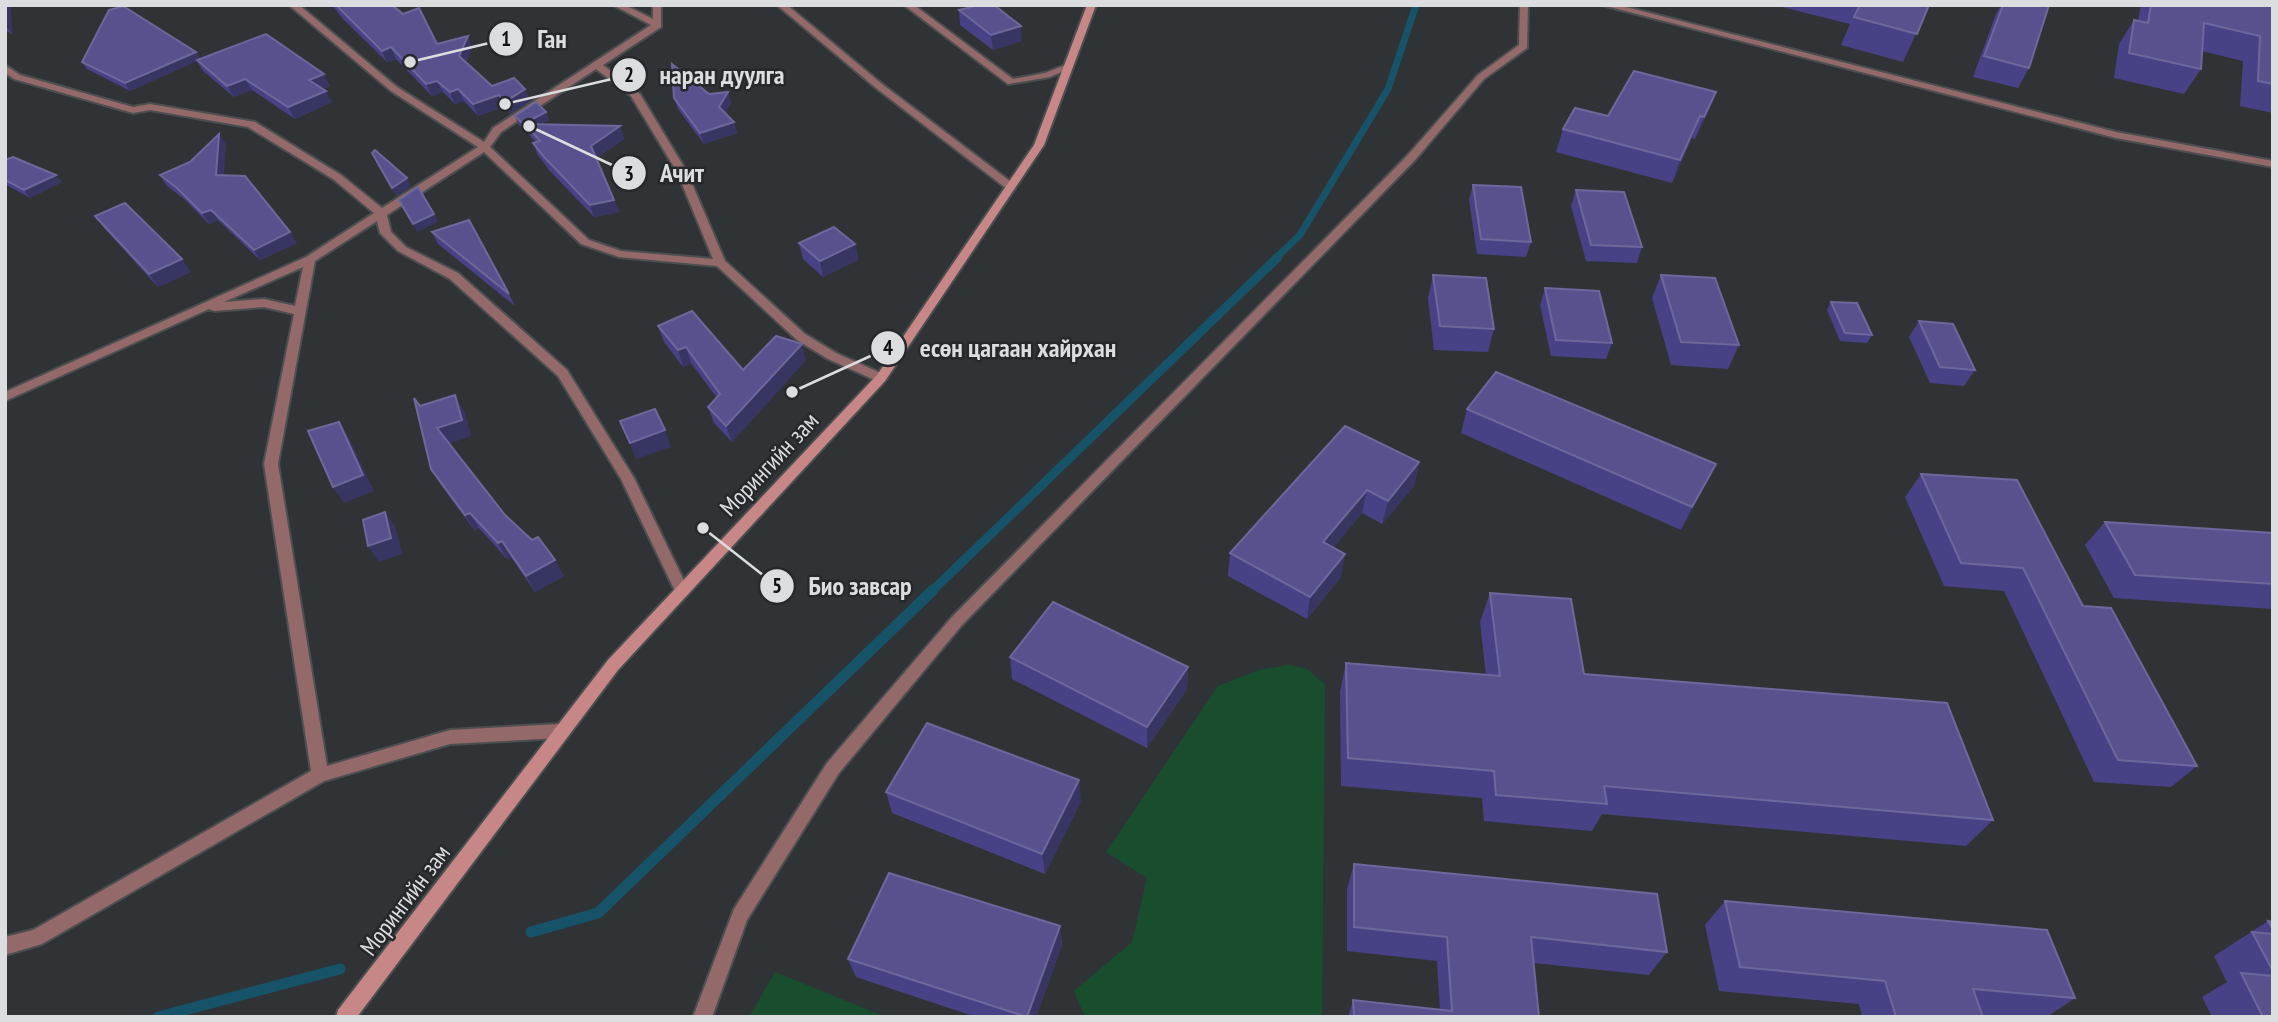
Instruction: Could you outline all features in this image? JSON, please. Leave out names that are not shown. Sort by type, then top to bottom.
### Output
[{"type":"main road","name":"Морингийн зам","points":[[345,1017],[560,731],[613,665],[881,377],[1039,145],[1091,6]]},
{"type":"street","points":[[293,5],[394,89],[485,147],[585,242],[620,254],[720,263]]},
{"type":"street","points":[[617,5],[658,24]]},
{"type":"street","points":[[657,5],[658,24]]},
{"type":"street","points":[[781,5],[879,86],[1011,187]]},
{"type":"street","points":[[908,5],[1011,82],[1047,75],[1068,67]]},
{"type":"street","points":[[702,1017],[740,915],[833,768],[957,621],[1411,158],[1481,78],[1524,46],[1524,5]]},
{"type":"street","points":[[1606,5],[2116,135],[2273,164]]},
{"type":"street","points":[[5,397],[310,259],[485,147],[497,130],[658,24]]},
{"type":"street","points":[[595,64],[635,94],[682,172],[720,263],[801,337],[832,356],[881,377]]},
{"type":"street","points":[[5,68],[17,77],[133,110],[150,107],[168,109],[251,124],[337,177],[381,214],[386,233],[402,249],[454,276],[563,373],[627,478],[682,591]]},
{"type":"street","points":[[310,259],[271,464],[320,775]]},
{"type":"street","points":[[196,310],[239,303],[264,303],[299,311]]},
{"type":"street","points":[[5,946],[36,938],[320,775],[450,737],[560,731]]},
{"type":"green space","points":[[1288,665],[1307,669],[1325,684],[1322,1017],[1085,1017],[1074,991],[1132,942],[1147,878],[1106,852],[1218,686],[1259,670]]},
{"type":"green space","points":[[775,972],[886,1017],[749,1017]]},
{"type":"building","points":[[336,5],[392,5],[403,14],[419,8],[437,44],[468,36],[459,56],[492,86],[514,78],[525,89],[505,102],[499,95],[473,104],[458,89],[450,92],[437,81],[426,84],[391,47],[382,51]]},
{"type":"building","points":[[979,5],[994,5],[1021,26],[991,35],[959,10]]},
{"type":"building","points":[[1860,5],[1929,5],[1917,34],[1854,17]]},
{"type":"building","points":[[2003,5],[2049,5],[2029,68],[1984,56]]},
{"type":"building","points":[[2151,5],[2273,5],[2273,84],[2258,81],[2260,36],[2204,23],[2201,69],[2129,53],[2134,20],[2148,23]]},
{"type":"building","points":[[123,6],[196,52],[125,83],[82,62],[109,10]]},
{"type":"building","points":[[266,34],[324,74],[309,80],[326,91],[288,107],[245,79],[227,86],[197,60]]},
{"type":"building","points":[[672,64],[709,94],[728,92],[719,107],[734,122],[700,133],[674,98]]},
{"type":"building","points":[[1634,71],[1716,92],[1704,117],[1700,116],[1680,160],[1563,129],[1575,108],[1608,116]]},
{"type":"building","points":[[536,102],[546,112],[523,124],[515,116]]},
{"type":"building","points":[[525,124],[620,126],[591,146],[614,200],[590,205],[545,158],[533,143],[540,141]]},
{"type":"building","points":[[219,134],[216,175],[245,176],[290,232],[254,250],[211,210],[202,213],[160,175],[190,162]]},
{"type":"building","points":[[375,150],[407,178],[392,188],[372,153]]},
{"type":"building","points":[[13,157],[56,175],[24,190],[5,180],[5,160]]},
{"type":"building","points":[[1473,185],[1521,187],[1531,242],[1481,239]]},
{"type":"building","points":[[418,187],[434,214],[413,224],[399,200]]},
{"type":"building","points":[[1576,190],[1624,192],[1642,247],[1591,245]]},
{"type":"building","points":[[125,203],[182,259],[149,274],[95,216]]},
{"type":"building","points":[[469,220],[509,294],[432,232]]},
{"type":"building","points":[[834,227],[855,244],[820,261],[799,243]]},
{"type":"building","points":[[1433,275],[1486,278],[1494,329],[1440,326]]},
{"type":"building","points":[[1661,275],[1715,278],[1739,345],[1681,342]]},
{"type":"building","points":[[1545,288],[1599,291],[1612,343],[1556,340]]},
{"type":"building","points":[[1831,302],[1857,303],[1872,335],[1845,333]]},
{"type":"building","points":[[692,311],[743,370],[776,336],[802,344],[726,426],[708,407],[720,394],[686,347],[678,350],[658,326]]},
{"type":"building","points":[[1919,321],[1953,324],[1975,370],[1940,367]]},
{"type":"building","points":[[1496,372],[1716,464],[1692,507],[1467,409]]},
{"type":"building","points":[[455,395],[462,420],[437,428],[505,515],[532,540],[538,537],[555,560],[526,576],[502,541],[498,543],[470,513],[465,515],[431,469],[414,398],[420,406]]},
{"type":"building","points":[[655,409],[665,430],[630,443],[620,421]]},
{"type":"building","points":[[339,422],[363,475],[333,487],[308,431]]},
{"type":"building","points":[[1345,426],[1419,462],[1388,501],[1367,490],[1323,542],[1345,554],[1310,597],[1230,553]]},
{"type":"building","points":[[1921,474],[2017,480],[2083,606],[2111,608],[2197,766],[2118,760],[2023,568],[1961,563]]},
{"type":"building","points":[[385,512],[391,538],[368,546],[363,520]]},
{"type":"building","points":[[2105,522],[2273,533],[2273,584],[2135,575]]},
{"type":"building","points":[[1490,593],[1571,599],[1584,674],[1947,703],[1993,820],[1604,786],[1607,804],[1496,795],[1494,771],[1348,758],[1346,663],[1500,676]]},
{"type":"building","points":[[1053,602],[1188,667],[1147,727],[1010,657]]},
{"type":"building","points":[[927,723],[1079,780],[1042,854],[886,792]]},
{"type":"building","points":[[1354,864],[1657,894],[1667,952],[1531,937],[1539,1017],[1354,1017],[1353,1000],[1452,1011],[1447,937],[1354,927]]},
{"type":"building","points":[[889,873],[1060,926],[1027,1017],[848,959]]},
{"type":"building","points":[[1725,901],[2047,930],[2075,998],[1973,989],[1983,1017],[1896,1017],[1885,981],[1740,967]]},
{"type":"building","points":[[2252,932],[2273,934],[2273,971]]},
{"type":"building","points":[[2241,973],[2273,976],[2273,1017],[2263,1017]]},
{"type":"waterway","points":[[1276,258],[1300,235],[1388,89],[1416,5]]},
{"type":"waterway","points":[[931,592],[1278,257]]},
{"type":"waterway","points":[[531,932],[598,913],[933,590]]},
{"type":"waterway","points":[[158,1017],[340,969]]},
{"type":"place","name":"Ган","points":[[410,62]]},
{"type":"place","name":"наран дуулга","points":[[505,104]]},
{"type":"place","name":"Ачит","points":[[529,126]]},
{"type":"place","name":"есөн цагаан хайрхан","points":[[792,392]]},
{"type":"place","name":"Био завсар","points":[[703,528]]}]
